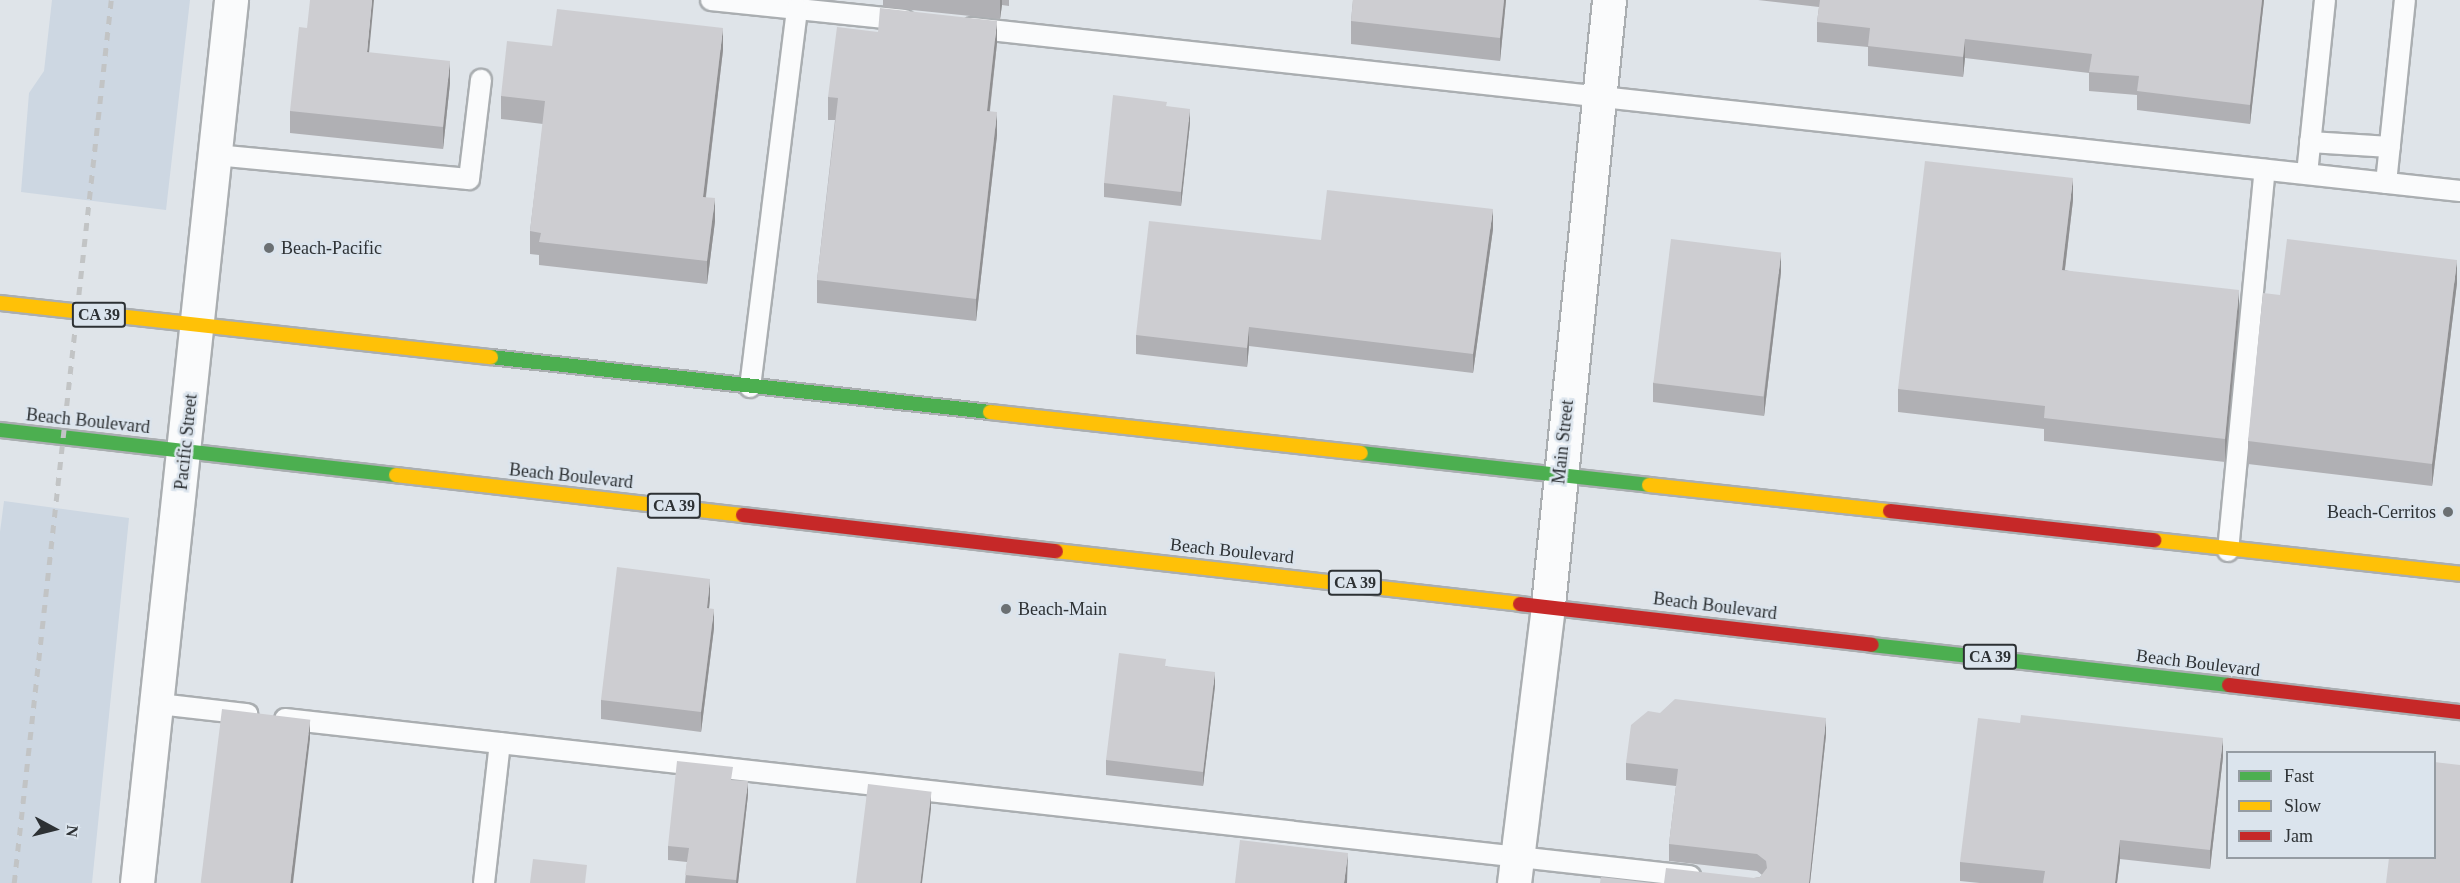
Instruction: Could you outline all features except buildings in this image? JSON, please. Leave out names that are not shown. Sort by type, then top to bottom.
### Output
[{"type":"main road","name":"CA 39","points":[[0,303],[2228,551],[2460,574]]},
{"type":"main road","name":"Beach Boulevard","points":[[0,430],[1548,605],[2460,712]]},
{"type":"street","name":"Pacific Street","points":[[137,883],[159,704],[231,0]]},
{"type":"street","name":"Main Street","points":[[1515,871],[1548,605],[1559,477],[1609,0]]},
{"type":"lane","points":[[711,0],[923,22]]},
{"type":"lane","points":[[2307,174],[2325,0]]},
{"type":"lane","points":[[2386,183],[2405,0]]},
{"type":"lane","points":[[750,387],[796,9]]},
{"type":"lane","points":[[946,25],[2460,191]]},
{"type":"lane","points":[[215,155],[470,179],[481,80]]},
{"type":"lane","points":[[2310,142],[2390,147]]},
{"type":"lane","points":[[2228,551],[2265,170]]},
{"type":"lane","points":[[159,704],[500,743],[1515,871],[1710,878]]},
{"type":"lane","points":[[484,883],[500,743]]},
{"type":"shaded area","points":[[52,0],[190,0],[166,210],[21,192],[29,93],[44,71]]},
{"type":"shaded area","points":[[4,501],[129,518],[92,883],[0,883],[0,532]]},
{"type":"railway","points":[[14,883],[111,0]]},
{"type":"traffic: fast","points":[[491,357],[990,412]]},
{"type":"traffic: fast","points":[[0,430],[396,475]]},
{"type":"traffic: fast","points":[[1361,453],[1649,485]]},
{"type":"traffic: fast","points":[[1872,645],[2229,685]]},
{"type":"traffic: slow","points":[[0,303],[491,357]]},
{"type":"traffic: slow","points":[[990,412],[1361,453]]},
{"type":"traffic: slow","points":[[396,475],[743,515]]},
{"type":"traffic: slow","points":[[1649,485],[1890,511]]},
{"type":"traffic: slow","points":[[2154,540],[2460,574]]},
{"type":"traffic: slow","points":[[1056,551],[1520,604]]},
{"type":"traffic: jam","points":[[1890,511],[2154,540]]},
{"type":"traffic: jam","points":[[743,515],[1056,551]]},
{"type":"traffic: jam","points":[[1520,604],[1872,645]]},
{"type":"traffic: jam","points":[[2229,685],[2460,712]]},
{"type":"place","name":"Beach-Pacific","points":[[269,248]]},
{"type":"place","name":"Beach-Cerritos","points":[[2448,512]]},
{"type":"place","name":"Beach-Main","points":[[1006,609]]}]
